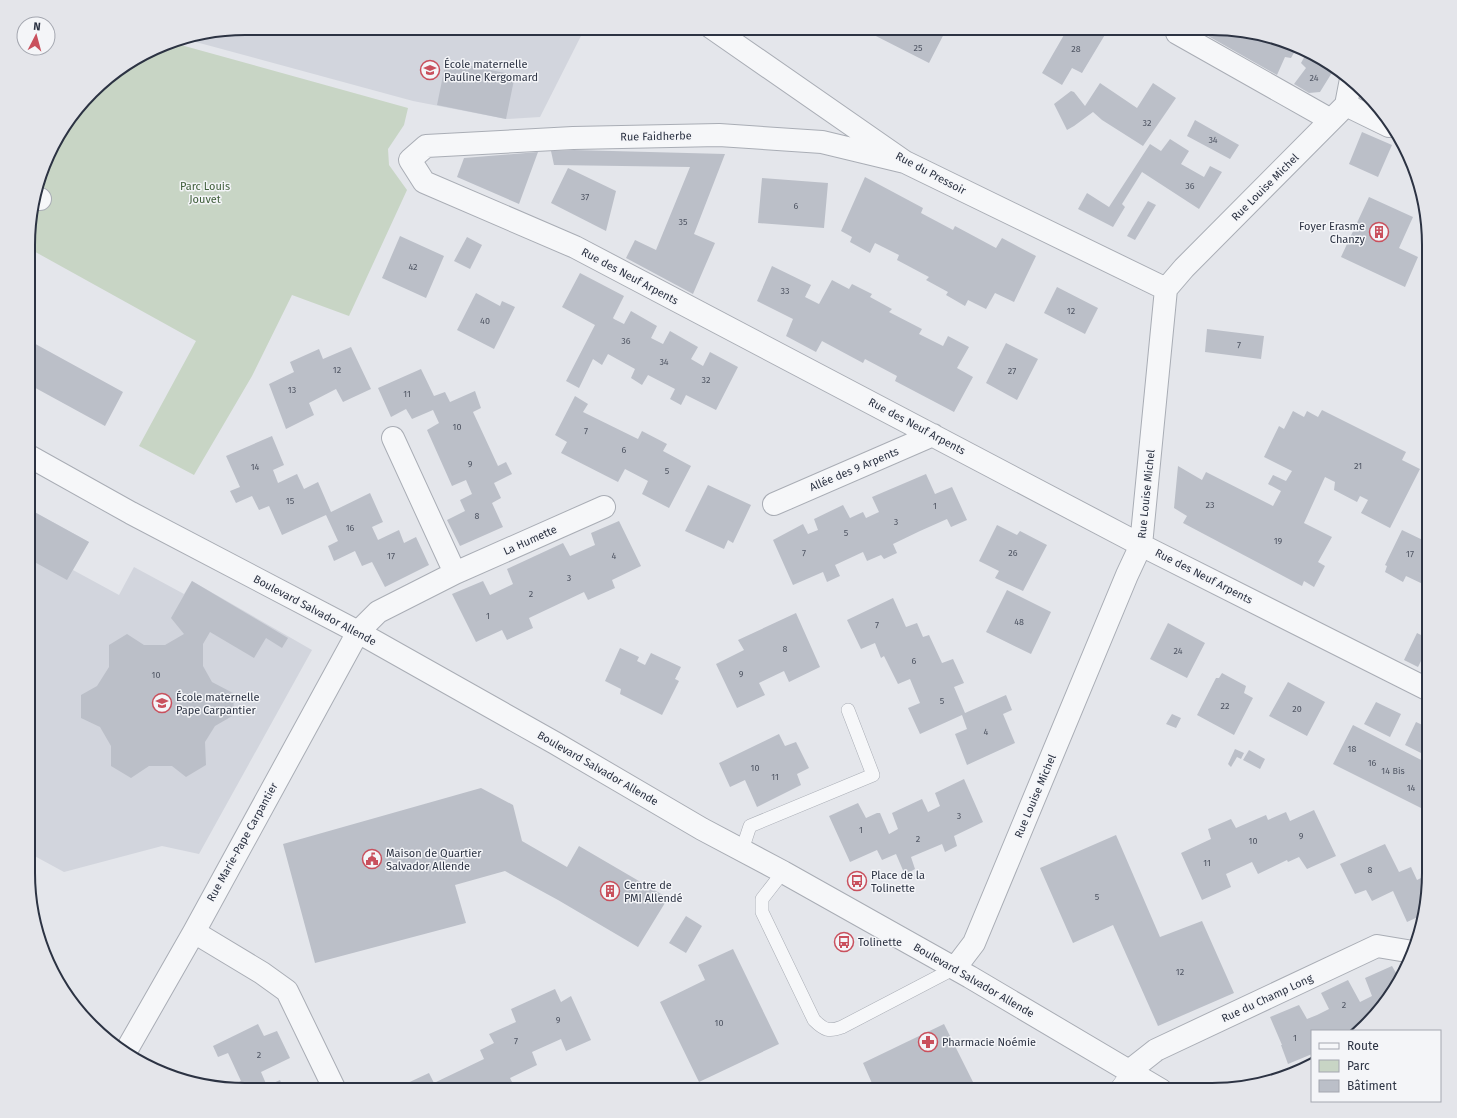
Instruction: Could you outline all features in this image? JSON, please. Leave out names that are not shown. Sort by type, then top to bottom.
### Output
[{"type":"street","name":"Rue du Pressoir","points":[[722,35],[905,162],[1166,289]]},
{"type":"street","points":[[1181,35],[1339,113],[1385,125]]},
{"type":"street","points":[[1339,113],[1349,85]]},
{"type":"street","name":"Rue Louise Michel","points":[[955,968],[974,943],[1124,582],[1141,545],[1166,289],[1184,268],[1339,113]]},
{"type":"street","name":"Rue Faidherbe","points":[[410,160],[426,146],[573,138],[719,135],[822,142],[905,162]]},
{"type":"street","name":"Rue des Neuf Arpents","points":[[410,160],[424,182],[575,247],[1141,545],[1422,686]]},
{"type":"street","name":"Allée des 9 Arpents","points":[[774,504],[933,435]]},
{"type":"street","points":[[393,438],[455,573]]},
{"type":"street","name":"Boulevard Salvador Allende","points":[[35,459],[142,520],[358,632],[742,850],[955,968],[1148,1083]]},
{"type":"street","name":"La Humette","points":[[358,632],[378,612],[455,573],[604,507]]},
{"type":"street","name":"Rue Marie-Pape Carpantier","points":[[128,1048],[194,932],[358,632]]},
{"type":"street","points":[[194,932],[262,973],[287,991],[332,1083]]},
{"type":"street","name":"Rue du Champ Long","points":[[1128,1072],[1156,1050],[1378,946],[1407,951]]},
{"type":"lane","points":[[742,850],[750,826],[873,775],[848,710]]},
{"type":"lane","points":[[783,872],[762,899],[762,912],[814,1020],[822,1027],[832,1031],[842,1028],[955,968]]},
{"type":"lane","points":[[1121,1083],[1128,1072]]},
{"type":"shaded area","name":"École maternelle Pauline Kergomard","points":[[231,35],[581,35],[540,117],[506,119],[413,101],[193,41]]},
{"type":"shaded area","points":[[35,512],[89,542],[73,570],[119,595],[134,567],[184,594],[192,581],[312,650],[199,854],[162,846],[64,872],[35,856]]},
{"type":"green space","name":"Parc Louis Jouvet","points":[[181,45],[408,108],[404,125],[388,149],[389,165],[407,190],[349,316],[292,295],[252,376],[194,475],[139,446],[196,341],[35,252],[35,231],[39,204],[51,164],[70,128],[96,96],[128,70],[164,51]]},
{"type":"building","points":[[874,35],[943,35],[929,63]]},
{"type":"building","points":[[1064,35],[1105,35],[1082,73],[1072,68],[1062,85],[1042,73]]},
{"type":"building","points":[[1206,35],[1226,35],[1253,39],[1267,42],[1295,52],[1291,58],[1285,57],[1277,75]]},
{"type":"building","points":[[1304,57],[1332,72],[1320,92],[1309,93],[1294,84],[1306,68],[1301,63]]},
{"type":"building","points":[[446,61],[515,75],[506,119],[437,105]]},
{"type":"building","points":[[1100,83],[1137,108],[1153,83],[1176,98],[1143,146],[1102,120],[1093,112],[1067,130],[1054,104],[1071,91],[1074,92],[1085,106]]},
{"type":"building","points":[[1195,120],[1239,145],[1230,159],[1187,136]]},
{"type":"building","points":[[1362,132],[1392,145],[1378,177],[1349,164]]},
{"type":"building","points":[[1170,139],[1189,151],[1181,164],[1204,177],[1210,166],[1222,172],[1199,209],[1142,172],[1122,204],[1125,207],[1113,227],[1078,209],[1087,193],[1109,207],[1150,144],[1161,151]]},
{"type":"building","points":[[574,150],[725,154],[694,234],[715,243],[693,294],[626,258],[635,240],[656,250],[690,167],[554,165],[551,151]]},
{"type":"building","points":[[538,152],[519,204],[457,177],[464,158]]},
{"type":"building","points":[[568,168],[616,191],[606,231],[551,203]]},
{"type":"building","points":[[865,177],[923,208],[921,213],[953,230],[955,226],[996,248],[1002,238],[1036,256],[1014,302],[995,293],[986,309],[968,300],[965,306],[946,295],[948,292],[926,280],[929,277],[897,260],[899,255],[875,243],[870,253],[850,242],[852,237],[841,231]]},
{"type":"building","points":[[762,178],[828,183],[824,228],[758,223]]},
{"type":"building","name":"Foyer Erasme Chanzy","points":[[1369,197],[1413,217],[1399,248],[1418,257],[1405,287],[1341,257]]},
{"type":"building","points":[[1148,201],[1156,205],[1135,240],[1127,236]]},
{"type":"building","points":[[400,236],[444,256],[426,298],[382,278]]},
{"type":"building","points":[[467,237],[482,245],[470,269],[454,261]]},
{"type":"building","points":[[772,266],[811,285],[805,297],[819,304],[832,280],[849,289],[852,284],[872,294],[870,297],[892,309],[889,312],[922,329],[919,334],[943,346],[948,336],[969,347],[957,368],[973,377],[954,412],[895,381],[897,376],[865,359],[863,363],[822,341],[816,352],[786,336],[793,319],[757,301]]},
{"type":"building","points":[[580,273],[624,296],[613,318],[614,319],[624,324],[631,311],[657,326],[651,338],[663,344],[670,331],[698,347],[691,359],[703,366],[710,352],[738,367],[716,410],[686,395],[681,405],[670,399],[675,389],[648,375],[642,385],[631,378],[635,369],[608,354],[602,365],[593,359],[579,388],[566,381],[595,325],[562,307]]},
{"type":"building","points":[[1057,287],[1098,308],[1085,334],[1044,313]]},
{"type":"building","points":[[476,293],[500,306],[502,301],[515,307],[494,349],[457,330]]},
{"type":"building","points":[[1207,329],[1264,336],[1261,359],[1205,352]]},
{"type":"building","points":[[1006,343],[1038,359],[1017,400],[986,383]]},
{"type":"building","points":[[35,344],[123,392],[105,426],[35,388]]},
{"type":"building","points":[[351,347],[371,389],[343,402],[336,389],[309,403],[314,415],[286,429],[269,384],[294,372],[290,362],[319,349],[323,359]]},
{"type":"building","points":[[421,369],[434,396],[445,392],[450,402],[475,391],[481,408],[473,412],[498,466],[506,462],[512,474],[494,483],[501,498],[492,503],[503,527],[460,546],[447,520],[465,511],[460,500],[472,494],[466,480],[452,486],[427,430],[439,423],[433,410],[412,419],[406,409],[391,417],[378,388]]},
{"type":"building","points":[[575,396],[588,404],[583,412],[638,439],[642,431],[667,444],[663,451],[691,466],[669,508],[642,494],[648,481],[625,469],[618,482],[561,453],[567,442],[555,435]]},
{"type":"building","points":[[1322,410],[1406,452],[1402,460],[1420,469],[1390,528],[1361,513],[1368,500],[1360,496],[1357,502],[1334,490],[1335,482],[1325,477],[1304,523],[1332,537],[1318,562],[1325,566],[1314,587],[1304,581],[1302,586],[1183,523],[1187,516],[1174,508],[1178,466],[1202,480],[1206,472],[1273,506],[1281,491],[1268,484],[1273,475],[1286,481],[1292,471],[1264,457],[1279,426],[1284,429],[1293,411],[1304,417],[1307,411],[1318,417]]},
{"type":"building","points":[[272,436],[284,465],[273,470],[278,483],[297,474],[304,489],[318,482],[331,512],[370,493],[383,522],[372,527],[378,540],[399,530],[404,543],[416,537],[429,565],[385,587],[372,562],[362,566],[355,551],[334,561],[328,546],[338,541],[326,515],[282,535],[269,506],[259,510],[252,496],[236,503],[230,491],[240,487],[226,456]]},
{"type":"building","points":[[926,474],[935,494],[952,487],[967,520],[951,527],[947,519],[920,531],[893,544],[897,553],[884,559],[881,555],[867,561],[863,552],[835,565],[840,576],[827,582],[823,572],[793,585],[773,540],[803,524],[808,534],[818,530],[814,519],[843,505],[850,518],[863,512],[866,518],[879,512],[872,497]]},
{"type":"building","points":[[708,485],[751,505],[733,543],[728,540],[724,549],[685,531]]},
{"type":"building","points":[[35,512],[89,542],[67,580],[35,562]]},
{"type":"building","points":[[619,521],[641,566],[612,580],[615,588],[588,600],[584,592],[529,618],[533,628],[507,640],[502,630],[476,642],[452,594],[483,581],[490,595],[513,584],[507,569],[563,543],[570,556],[595,545],[591,533]]},
{"type":"building","points":[[997,525],[1017,535],[1020,531],[1047,545],[1023,591],[995,578],[999,571],[979,561]]},
{"type":"building","points":[[1402,530],[1422,540],[1422,584],[1406,576],[1403,582],[1385,572],[1387,566],[1385,565]]},
{"type":"building","points":[[192,581],[288,638],[282,648],[266,638],[254,658],[210,632],[203,644],[203,666],[212,682],[233,693],[234,715],[215,726],[205,742],[206,765],[186,777],[172,766],[149,766],[131,778],[111,766],[111,746],[100,727],[81,718],[81,695],[97,686],[109,667],[109,645],[127,634],[144,645],[165,645],[184,634],[171,618]]},
{"type":"building","points":[[1007,590],[1051,612],[1031,654],[986,632]]},
{"type":"building","points":[[893,598],[906,627],[917,623],[923,637],[929,635],[942,663],[953,659],[964,683],[954,687],[965,713],[1006,695],[1012,710],[1003,714],[1015,743],[967,765],[955,734],[967,729],[962,715],[920,734],[908,708],[920,703],[910,679],[898,684],[884,656],[881,658],[875,643],[861,649],[847,620]]},
{"type":"building","points":[[796,613],[820,667],[789,682],[784,671],[759,683],[765,695],[737,708],[716,664],[744,650],[738,640]]},
{"type":"building","points":[[1168,623],[1205,643],[1187,678],[1150,659]]},
{"type":"building","points":[[1417,633],[1422,636],[1422,659],[1418,667],[1404,660]]},
{"type":"building","points":[[620,648],[639,657],[637,661],[645,665],[651,653],[681,667],[675,679],[679,681],[662,715],[620,694],[621,689],[605,681]]},
{"type":"building","points":[[1222,673],[1246,686],[1244,693],[1253,698],[1234,735],[1197,715],[1216,678],[1219,678]]},
{"type":"building","points":[[1288,682],[1325,702],[1307,736],[1269,716]]},
{"type":"building","points":[[1376,702],[1401,714],[1390,737],[1364,724]]},
{"type":"building","points":[[1172,714],[1181,718],[1176,728],[1166,724]]},
{"type":"building","points":[[1416,722],[1422,725],[1422,754],[1405,745]]},
{"type":"building","points":[[1353,725],[1422,760],[1422,808],[1333,764]]},
{"type":"building","points":[[779,734],[785,746],[796,742],[809,768],[797,774],[801,785],[757,807],[745,780],[730,787],[719,763]]},
{"type":"building","points":[[1235,749],[1244,753],[1241,759],[1237,757],[1231,767],[1228,764]]},
{"type":"building","points":[[1249,750],[1265,759],[1260,769],[1243,760]]},
{"type":"building","points":[[964,779],[983,822],[954,836],[957,846],[945,852],[942,844],[911,857],[915,869],[905,875],[896,854],[882,860],[877,850],[850,862],[829,816],[858,803],[866,818],[880,813],[889,834],[898,829],[892,813],[922,799],[928,812],[940,806],[935,793]]},
{"type":"building","points":[[481,788],[513,805],[522,841],[567,867],[579,846],[668,898],[638,947],[505,871],[455,885],[466,923],[315,963],[283,844]]},
{"type":"building","points":[[1314,810],[1336,856],[1307,869],[1299,857],[1288,862],[1287,860],[1258,874],[1252,862],[1226,874],[1231,887],[1202,900],[1181,853],[1211,839],[1208,829],[1231,819],[1236,828],[1266,815],[1268,820],[1286,812],[1290,821]]},
{"type":"building","points":[[1116,835],[1160,937],[1202,921],[1234,993],[1158,1026],[1113,925],[1073,943],[1040,868]]},
{"type":"building","points":[[1385,844],[1399,872],[1411,867],[1417,880],[1422,878],[1417,917],[1407,922],[1393,891],[1372,901],[1366,890],[1355,894],[1340,864]]},
{"type":"building","points":[[686,916],[702,926],[686,953],[669,943]]},
{"type":"building","points":[[733,949],[779,1044],[699,1082],[660,1002],[705,980],[698,965]]},
{"type":"building","points":[[1392,966],[1396,973],[1379,1001],[1352,1030],[1311,1030],[1311,1054],[1288,1064],[1270,1017],[1299,1005],[1307,1019],[1317,1015],[1329,1009],[1321,993],[1348,980],[1360,1002],[1372,996],[1365,978]]},
{"type":"building","points":[[555,989],[561,1002],[571,996],[591,1040],[566,1051],[561,1039],[532,1052],[537,1065],[510,1078],[512,1083],[434,1083],[484,1059],[480,1050],[494,1043],[489,1034],[516,1022],[511,1009]]},
{"type":"building","points":[[258,1024],[264,1036],[277,1031],[290,1058],[261,1072],[266,1083],[237,1083],[241,1081],[228,1053],[218,1057],[213,1046]]},
{"type":"building","points":[[944,1024],[974,1083],[872,1083],[863,1063]]},
{"type":"building","points":[[429,1073],[434,1083],[407,1083]]},
{"type":"building","points":[[280,1080],[281,1083],[274,1083]]},
{"type":"place","name":"École maternelle Pauline Kergomard","points":[[430,70]]},
{"type":"place","name":"Foyer Erasme Chanzy","points":[[1379,232]]},
{"type":"place","name":"École maternelle Pape Carpantier","points":[[162,703]]},
{"type":"place","name":"Maison de Quartier Salvador Allende","points":[[372,859]]},
{"type":"place","name":"Place de la Tolinette","points":[[857,881]]},
{"type":"place","name":"Centre de PMI Allendé","points":[[610,891]]},
{"type":"place","name":"Tolinette","points":[[844,942]]},
{"type":"place","name":"Pharmacie Noémie","points":[[928,1042]]}]
